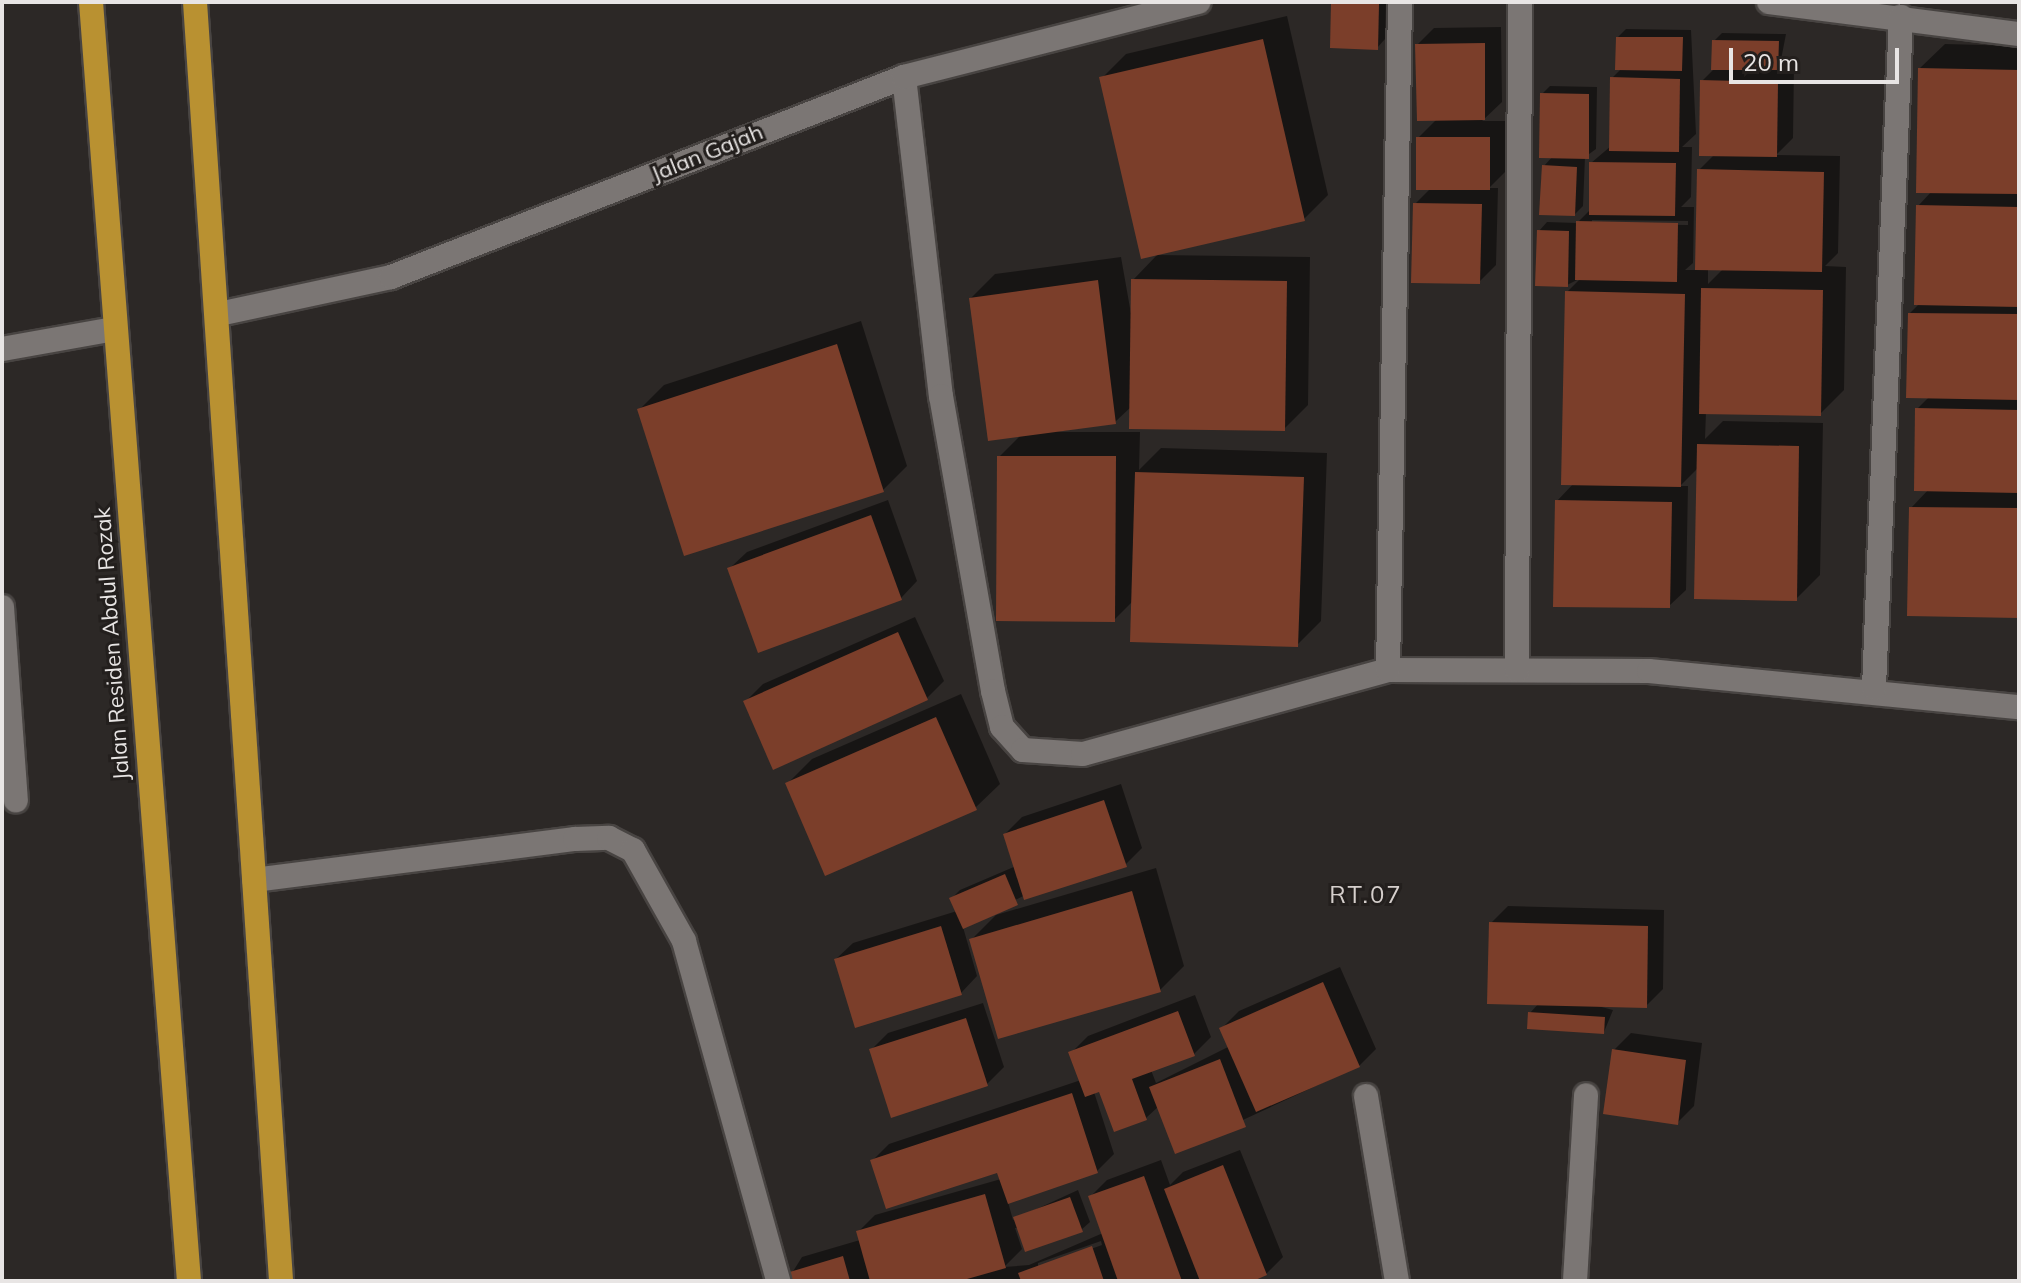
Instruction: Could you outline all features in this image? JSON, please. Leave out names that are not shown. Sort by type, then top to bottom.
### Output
[{"type":"highway","name":"Jalan Residen Abdul Rozak","points":[[91,2],[189,1281]]},
{"type":"highway","points":[[195,2],[219,314],[281,1281]]},
{"type":"street","name":"Jalan Gajah","points":[[219,314],[391,277],[904,77],[1199,2]]},
{"type":"street","points":[[1388,670],[1400,2]]},
{"type":"street","points":[[1517,670],[1520,2]]},
{"type":"street","points":[[1769,2],[2019,34]]},
{"type":"street","points":[[1874,688],[1901,17]]},
{"type":"street","points":[[904,77],[941,396],[1002,727],[1023,750],[1083,754],[1388,670],[1649,671],[1874,688],[2019,707]]},
{"type":"street","points":[[2,349],[114,329]]},
{"type":"street","points":[[2,607],[16,800]]},
{"type":"street","points":[[254,880],[575,839],[609,838],[633,850],[684,941],[778,1281]]},
{"type":"street","points":[[1575,1281],[1586,1095]]},
{"type":"street","points":[[1366,1096],[1397,1281]]},
{"type":"building","points":[[1331,3],[1379,4],[1378,50],[1330,48]]},
{"type":"building","points":[[1616,37],[1683,37],[1682,71],[1615,70]]},
{"type":"building","points":[[1263,39],[1305,221],[1141,259],[1099,77]]},
{"type":"building","points":[[1712,40],[1779,41],[1778,70],[1711,70]]},
{"type":"building","points":[[1485,43],[1485,120],[1417,121],[1415,44]]},
{"type":"building","points":[[1918,68],[2019,70],[2019,194],[1916,193]]},
{"type":"building","points":[[1610,77],[1680,79],[1679,152],[1609,151]]},
{"type":"building","points":[[1700,80],[1778,82],[1777,157],[1699,156]]},
{"type":"building","points":[[1540,93],[1589,94],[1589,159],[1539,158]]},
{"type":"building","points":[[1416,137],[1490,137],[1490,190],[1416,190]]},
{"type":"building","points":[[1589,162],[1676,163],[1675,216],[1589,215]]},
{"type":"building","points":[[1542,165],[1577,167],[1575,216],[1539,215]]},
{"type":"building","points":[[1697,169],[1824,172],[1822,272],[1695,270]]},
{"type":"building","points":[[1413,203],[1482,204],[1480,284],[1411,283]]},
{"type":"building","points":[[1916,205],[2019,207],[2019,307],[1914,305]]},
{"type":"building","points":[[1576,221],[1678,223],[1677,282],[1575,280]]},
{"type":"building","points":[[1537,230],[1569,231],[1568,287],[1535,286]]},
{"type":"building","points":[[1131,279],[1287,281],[1285,431],[1129,429]]},
{"type":"building","points":[[1098,280],[1116,424],[988,441],[969,298]]},
{"type":"building","points":[[1701,288],[1823,290],[1821,416],[1699,414]]},
{"type":"building","points":[[1565,291],[1685,294],[1681,487],[1561,485]]},
{"type":"building","points":[[1908,313],[2019,314],[2019,400],[1906,398]]},
{"type":"building","points":[[837,344],[884,492],[684,556],[637,409]]},
{"type":"building","points":[[1915,408],[2019,410],[2019,493],[1914,491]]},
{"type":"building","points":[[1697,444],[1799,446],[1797,601],[1694,599]]},
{"type":"building","points":[[997,456],[1116,456],[1115,622],[996,621]]},
{"type":"building","points":[[1135,472],[1304,477],[1298,647],[1130,642]]},
{"type":"building","points":[[1555,500],[1672,502],[1670,608],[1553,607]]},
{"type":"building","points":[[1909,507],[2019,508],[2019,618],[1907,616]]},
{"type":"building","points":[[871,515],[902,600],[758,653],[727,568]]},
{"type":"building","points":[[898,632],[928,700],[773,770],[743,701]]},
{"type":"building","points":[[936,717],[977,810],[825,876],[785,783]]},
{"type":"building","points":[[1104,800],[1127,867],[1024,900],[1003,834]]},
{"type":"building","points":[[1005,874],[1018,905],[963,929],[949,898]]},
{"type":"building","points":[[1132,891],[1161,992],[998,1039],[969,939]]},
{"type":"building","points":[[1489,922],[1648,926],[1647,1008],[1487,1004]]},
{"type":"building","points":[[941,926],[962,995],[855,1028],[834,959]]},
{"type":"building","points":[[1323,982],[1360,1067],[1256,1112],[1219,1028]]},
{"type":"building","points":[[1178,1011],[1195,1056],[1132,1079],[1147,1120],[1114,1132],[1099,1092],[1085,1097],[1068,1052]]},
{"type":"building","points":[[1528,1012],[1605,1017],[1604,1034],[1527,1029]]},
{"type":"building","points":[[966,1018],[988,1086],[891,1118],[869,1049]]},
{"type":"building","points":[[1612,1049],[1686,1060],[1678,1125],[1603,1114]]},
{"type":"building","points":[[1220,1059],[1246,1127],[1175,1154],[1149,1087]]},
{"type":"building","points":[[1072,1093],[1098,1173],[1008,1204],[997,1173],[886,1209],[870,1160]]},
{"type":"building","points":[[1223,1165],[1267,1275],[1253,1281],[1200,1281],[1164,1189]]},
{"type":"building","points":[[1144,1176],[1182,1281],[1118,1281],[1088,1196]]},
{"type":"building","points":[[985,1194],[1006,1268],[960,1281],[870,1281],[856,1231]]},
{"type":"building","points":[[1070,1197],[1083,1232],[1025,1252],[1013,1217]]},
{"type":"building","points":[[1092,1246],[1104,1281],[1021,1281],[1018,1273]]},
{"type":"building","points":[[843,1256],[850,1281],[785,1281],[783,1274]]},
{"type":"district","name":"RT.07","points":[[1366,895]]}]
